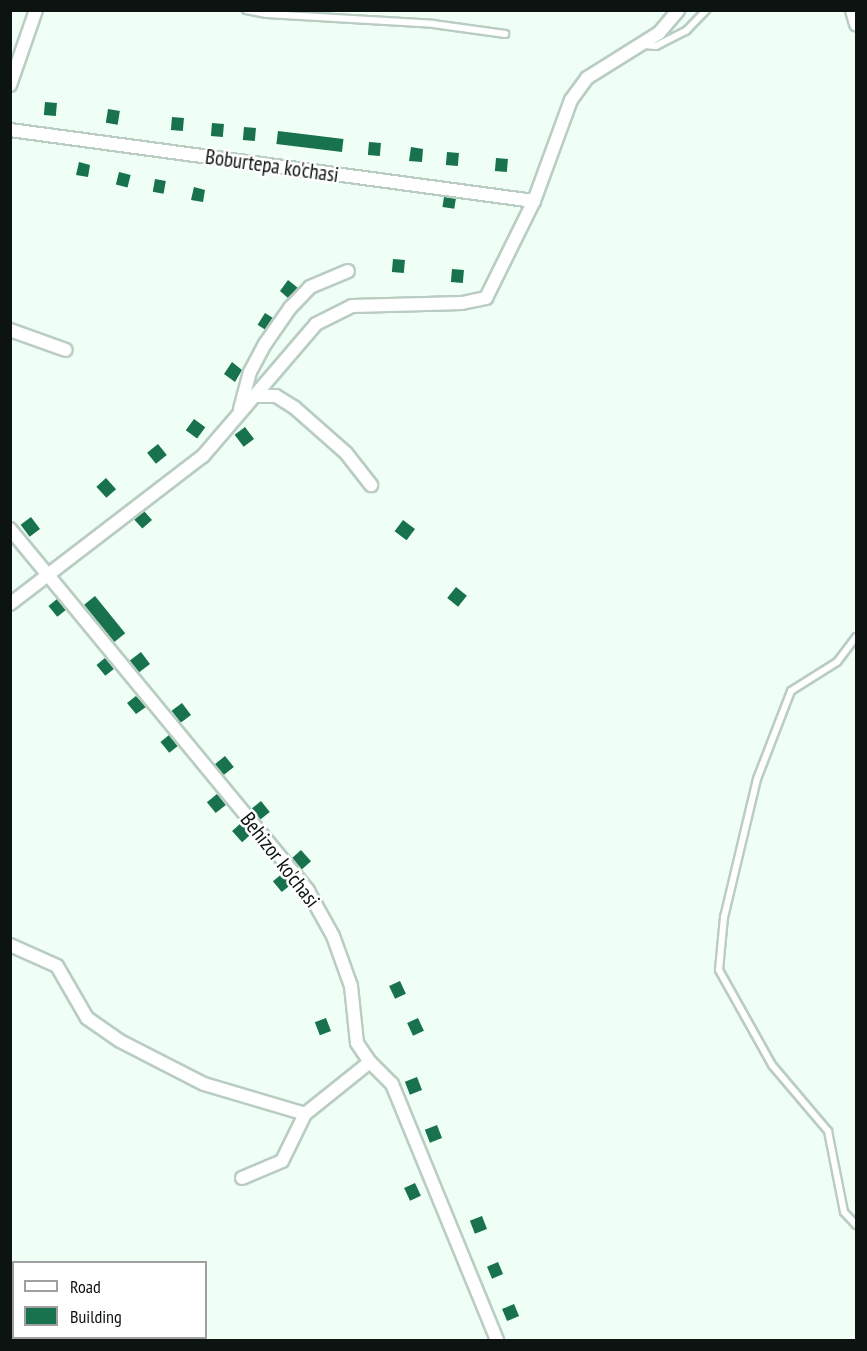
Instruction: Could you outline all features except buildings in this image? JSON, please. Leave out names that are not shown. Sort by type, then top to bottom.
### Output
[{"type":"street","points":[[10,85],[36,10]]},
{"type":"street","points":[[10,604],[203,456],[316,324],[352,306],[462,303],[486,298],[534,201],[571,100],[587,78],[659,33],[678,10]]},
{"type":"street","points":[[852,10],[856,24]]},
{"type":"street","name":"Boburtepa ko'chasi","points":[[10,130],[534,201]]},
{"type":"street","points":[[239,413],[250,372],[265,344],[290,308],[310,287],[348,272]]},
{"type":"street","points":[[10,330],[66,350]]},
{"type":"street","points":[[255,396],[276,396],[295,408],[346,453],[371,485]]},
{"type":"street","name":"Behizor ko'chasi","points":[[10,529],[308,891],[333,936],[351,986],[357,1043],[370,1062],[392,1084],[497,1341]]},
{"type":"street","points":[[10,945],[57,966],[87,1018],[120,1041],[204,1084],[305,1114]]},
{"type":"street","points":[[242,1178],[282,1161],[305,1114],[370,1062]]},
{"type":"lane","points":[[246,10],[267,14],[433,24],[505,34]]},
{"type":"lane","points":[[640,45],[656,46],[686,31],[706,10]]},
{"type":"lane","points":[[856,637],[837,662],[791,691],[757,779],[724,917],[719,970],[771,1065],[828,1131],[844,1212],[856,1225]]},
{"type":"shaded area","points":[[10,1288],[12,1339],[18,1339],[11,1340]]}]
